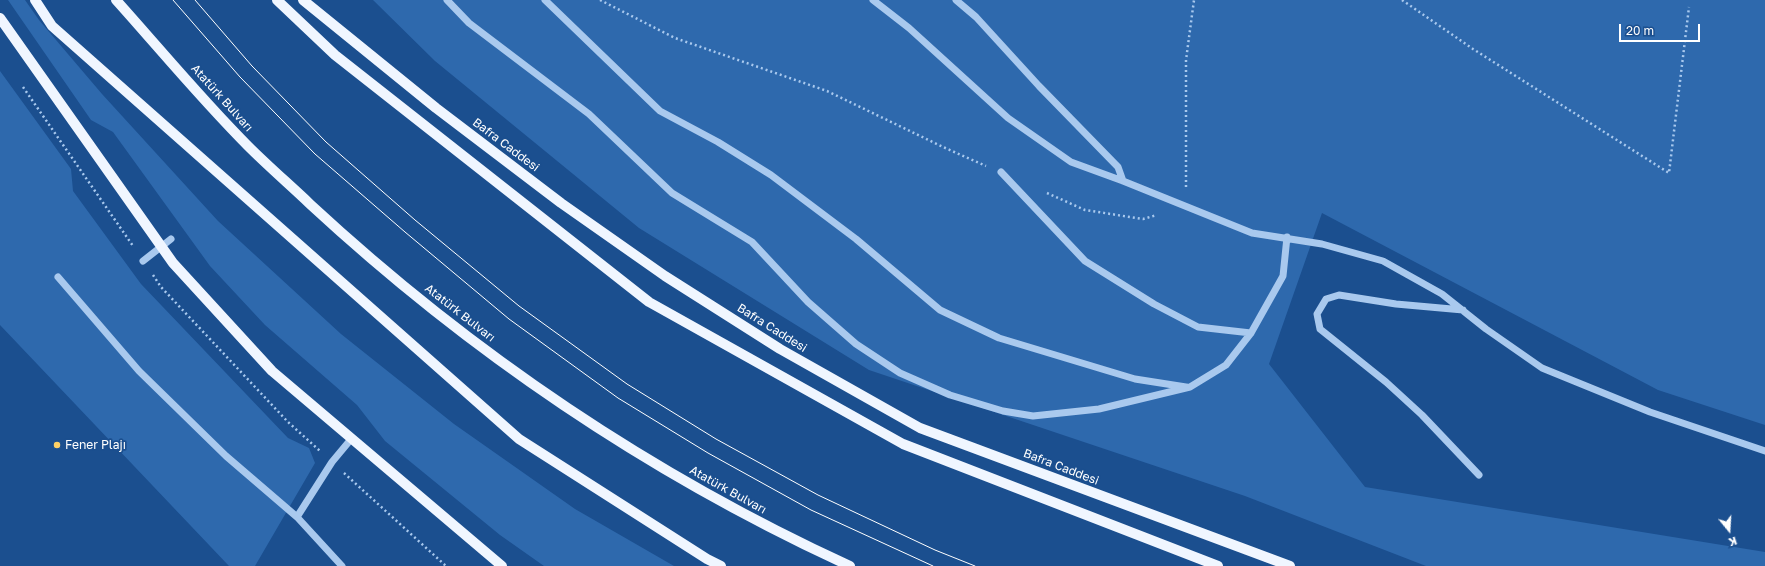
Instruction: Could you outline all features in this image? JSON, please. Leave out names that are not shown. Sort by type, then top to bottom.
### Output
[{"type":"main road","points":[[35,0],[52,26],[519,439],[707,559],[721,566]]},
{"type":"main road","name":"Atatürk Bulvarı","points":[[116,0],[248,147],[357,247],[445,319],[511,369],[651,462],[796,541],[850,566]]},
{"type":"main road","points":[[276,0],[334,55],[649,302],[903,444],[1218,566]]},
{"type":"main road","name":"Bafra Caddesi","points":[[303,0],[436,108],[561,203],[665,276],[780,350],[920,428],[1290,566]]},
{"type":"main road","points":[[0,18],[173,263],[272,371],[502,566]]},
{"type":"street","points":[[447,0],[469,23],[589,114],[672,193],[752,242],[808,302],[856,344],[900,373],[950,395],[1003,411],[1033,416],[1099,408],[1190,387],[1226,365],[1251,333],[1283,276],[1287,237]]},
{"type":"street","points":[[545,0],[660,111],[718,142],[771,175],[862,244],[940,310],[999,338],[1062,358],[1135,379],[1190,387]]},
{"type":"street","points":[[873,0],[909,28],[1008,118],[1071,162],[1123,181],[1252,233],[1287,237],[1322,244],[1383,261],[1442,294],[1486,329],[1542,368],[1650,412],[1765,451]]},
{"type":"street","points":[[956,0],[976,17],[1118,167],[1123,181]]},
{"type":"street","points":[[1001,172],[1085,261],[1154,304],[1198,327],[1251,333]]},
{"type":"street","points":[[143,261],[170,239]]},
{"type":"street","points":[[58,277],[139,371],[226,456],[297,517],[342,566]]},
{"type":"street","points":[[1463,310],[1396,304],[1339,295],[1326,299],[1317,314],[1320,329],[1386,382],[1422,415],[1479,475]]},
{"type":"street","points":[[297,517],[332,462],[352,438]]},
{"type":"path","points":[[600,0],[675,38],[827,91],[943,147],[1001,172]]},
{"type":"path","points":[[1043,191],[1085,210],[1143,219],[1185,206],[1186,60],[1194,0]]},
{"type":"path","points":[[1402,0],[1473,49],[1668,173],[1689,7]]},
{"type":"shaded area","points":[[8,0],[25,0],[39,20],[102,94],[218,221],[341,334],[454,424],[575,509],[674,566],[544,566],[500,535],[385,441],[357,405],[265,325],[210,266],[113,132],[91,120]]},
{"type":"shaded area","points":[[373,0],[1765,0],[1765,425],[1658,390],[1322,213],[1269,364],[1365,487],[1765,552],[1765,566],[1426,566],[1245,496],[869,370],[639,228],[435,61]]},
{"type":"shaded area","points":[[0,71],[71,169],[73,191],[141,284],[288,438],[309,448],[315,463],[255,566],[229,566],[0,325]]},
{"type":"tram line","points":[[173,0],[240,77],[315,154],[509,319],[618,398],[708,453],[811,510],[933,566]]},
{"type":"tram line","points":[[195,0],[252,66],[326,142],[415,220],[519,306],[627,384],[716,439],[818,495],[935,550],[975,566]]},
{"type":"place","name":"Fener Plajı","points":[[57,445]]}]
